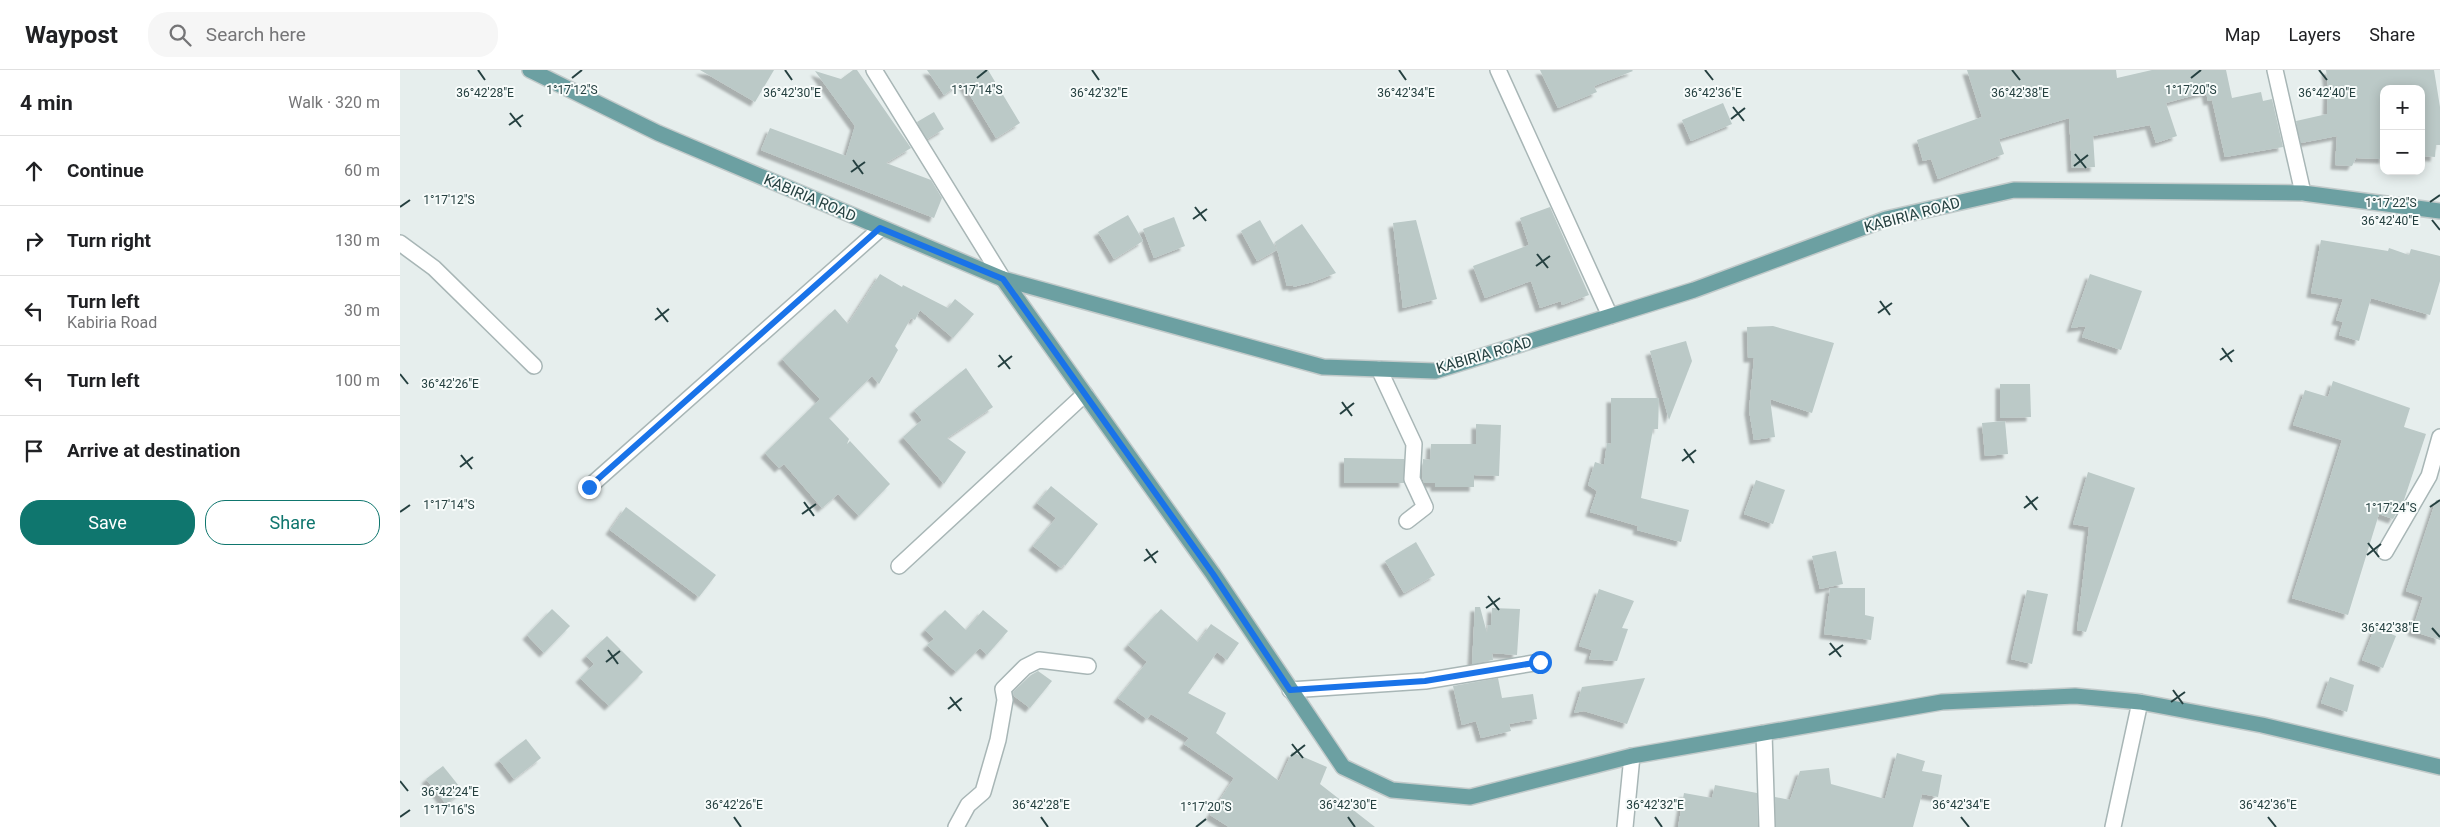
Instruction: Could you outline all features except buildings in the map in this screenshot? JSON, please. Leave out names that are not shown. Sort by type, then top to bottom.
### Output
[{"type":"main road","name":"KABIRIA ROAD","points":[[530,70],[658,133],[1003,279],[1323,367],[1434,371],[1694,290],[1886,219],[2014,190],[2303,194],[2440,211]]},
{"type":"main road","points":[[1003,279],[1213,574],[1343,767],[1392,790],[1470,797],[1632,756],[1942,702],[2075,696],[2140,702],[2262,724],[2440,767]]},
{"type":"street","points":[[874,70],[1003,279]]},
{"type":"street","points":[[1498,70],[1610,316]]},
{"type":"street","points":[[2275,70],[2303,194]]},
{"type":"street","points":[[589,487],[880,228]]},
{"type":"street","points":[[400,243],[434,268],[534,366]]},
{"type":"street","points":[[1379,369],[1414,444],[1412,479],[1425,507],[1407,521]]},
{"type":"street","points":[[900,566],[1085,394]]},
{"type":"street","points":[[2385,552],[2429,476],[2440,438]]},
{"type":"street","points":[[956,827],[968,805],[982,792],[998,740],[1005,700],[1003,689],[1025,667],[1039,660],[1088,666]]},
{"type":"street","points":[[1290,690],[1425,681],[1540,662]]},
{"type":"street","points":[[2113,827],[2140,702]]},
{"type":"street","points":[[1764,733],[1767,827]]},
{"type":"street","points":[[1625,827],[1632,756]]},
{"type":"route","points":[[589,487],[880,228],[1003,279],[1213,574],[1290,690],[1425,681],[1540,662]]}]
